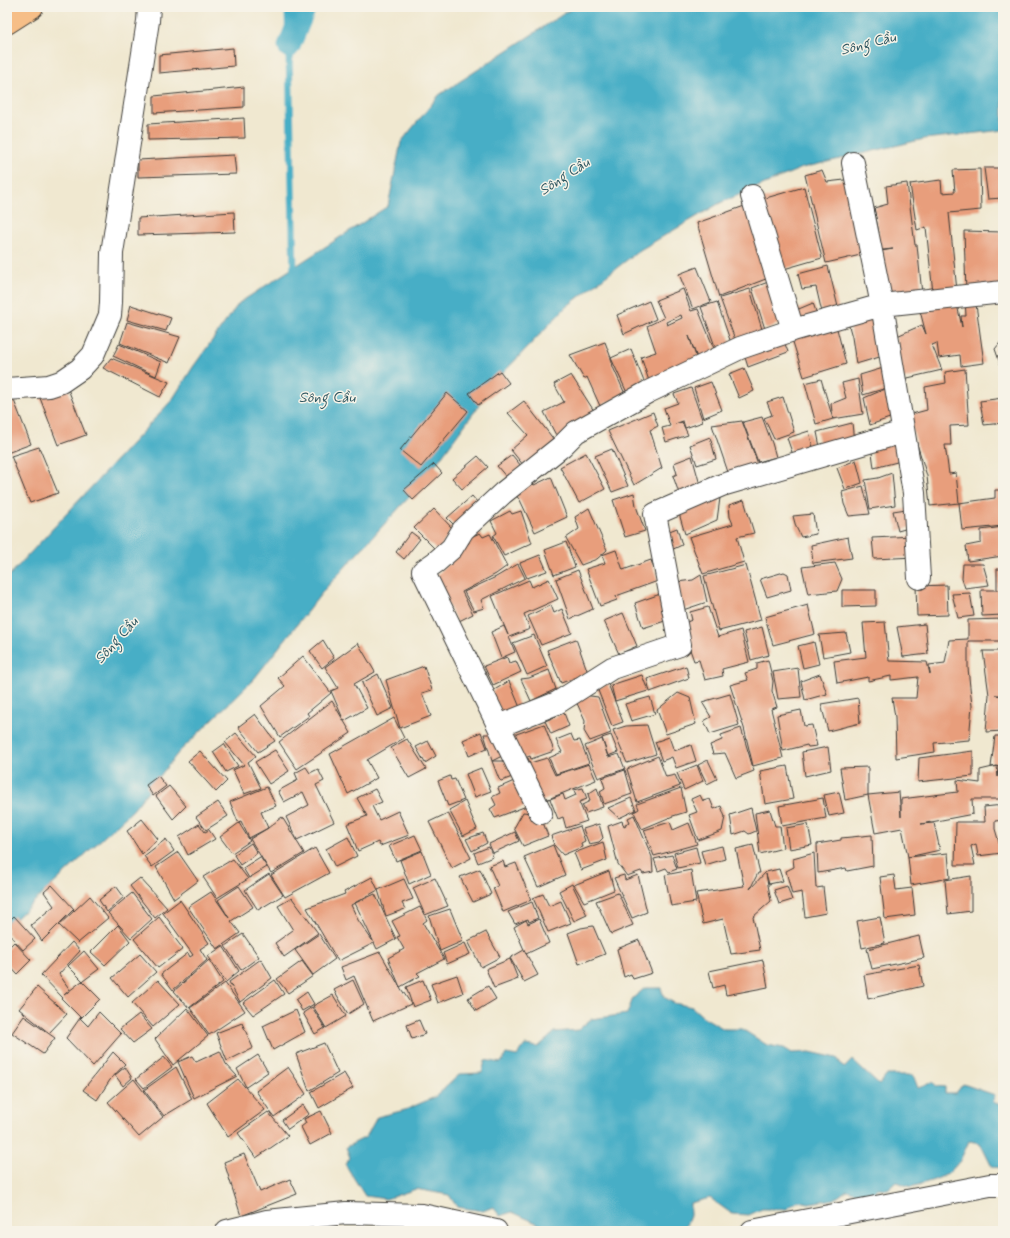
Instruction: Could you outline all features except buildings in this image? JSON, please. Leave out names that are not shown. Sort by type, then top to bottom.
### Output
[{"type":"main road","points":[[7,23],[32,7]]},
{"type":"street","points":[[7,389],[49,386],[61,382],[80,369],[93,355],[110,315],[112,253],[149,7]]},
{"type":"street","points":[[853,163],[882,306],[914,493],[919,578]]},
{"type":"street","points":[[752,196],[793,330]]},
{"type":"street","points":[[541,812],[422,571],[436,562],[452,548],[463,530],[503,493],[562,446],[576,432],[648,392],[740,348],[793,330],[882,306],[1003,292]]},
{"type":"street","points":[[498,726],[557,703],[612,668],[680,645],[655,514],[722,485],[903,432]]},
{"type":"street","points":[[752,1231],[990,1185],[1003,1185]]},
{"type":"street","points":[[227,1231],[266,1222],[346,1213],[422,1214],[496,1231]]},
{"type":"water","name":"Sông Cầu","points":[[574,7],[1003,7],[1003,130],[924,139],[802,168],[720,203],[640,250],[566,307],[503,373],[422,483],[325,589],[254,679],[178,753],[133,810],[7,927],[7,578],[172,400],[193,367],[239,303],[388,206],[401,142],[439,95]]},
{"type":"water","points":[[645,988],[661,988],[664,997],[674,1003],[692,1007],[702,1016],[724,1029],[742,1029],[767,1045],[784,1048],[792,1053],[810,1052],[837,1058],[844,1068],[852,1060],[879,1085],[887,1075],[913,1075],[918,1088],[933,1082],[936,1086],[945,1087],[945,1093],[956,1093],[963,1084],[995,1095],[993,1102],[1003,1106],[1003,1168],[992,1167],[980,1143],[969,1141],[960,1161],[948,1174],[911,1187],[896,1182],[888,1189],[877,1188],[870,1197],[847,1190],[835,1199],[809,1203],[798,1201],[787,1209],[762,1209],[749,1215],[732,1214],[710,1198],[690,1203],[690,1216],[685,1228],[665,1228],[647,1231],[554,1231],[512,1212],[500,1216],[493,1207],[483,1211],[457,1207],[449,1195],[416,1189],[386,1199],[365,1196],[345,1164],[350,1158],[346,1147],[366,1137],[377,1117],[405,1110],[435,1097],[460,1074],[482,1073],[485,1060],[501,1063],[506,1054],[517,1056],[525,1045],[538,1047],[555,1032],[578,1030],[591,1019],[627,1014],[633,998]]},
{"type":"waterway","points":[[288,7],[294,275]]},
{"type":"waterway","points":[[289,46],[305,7]]}]
